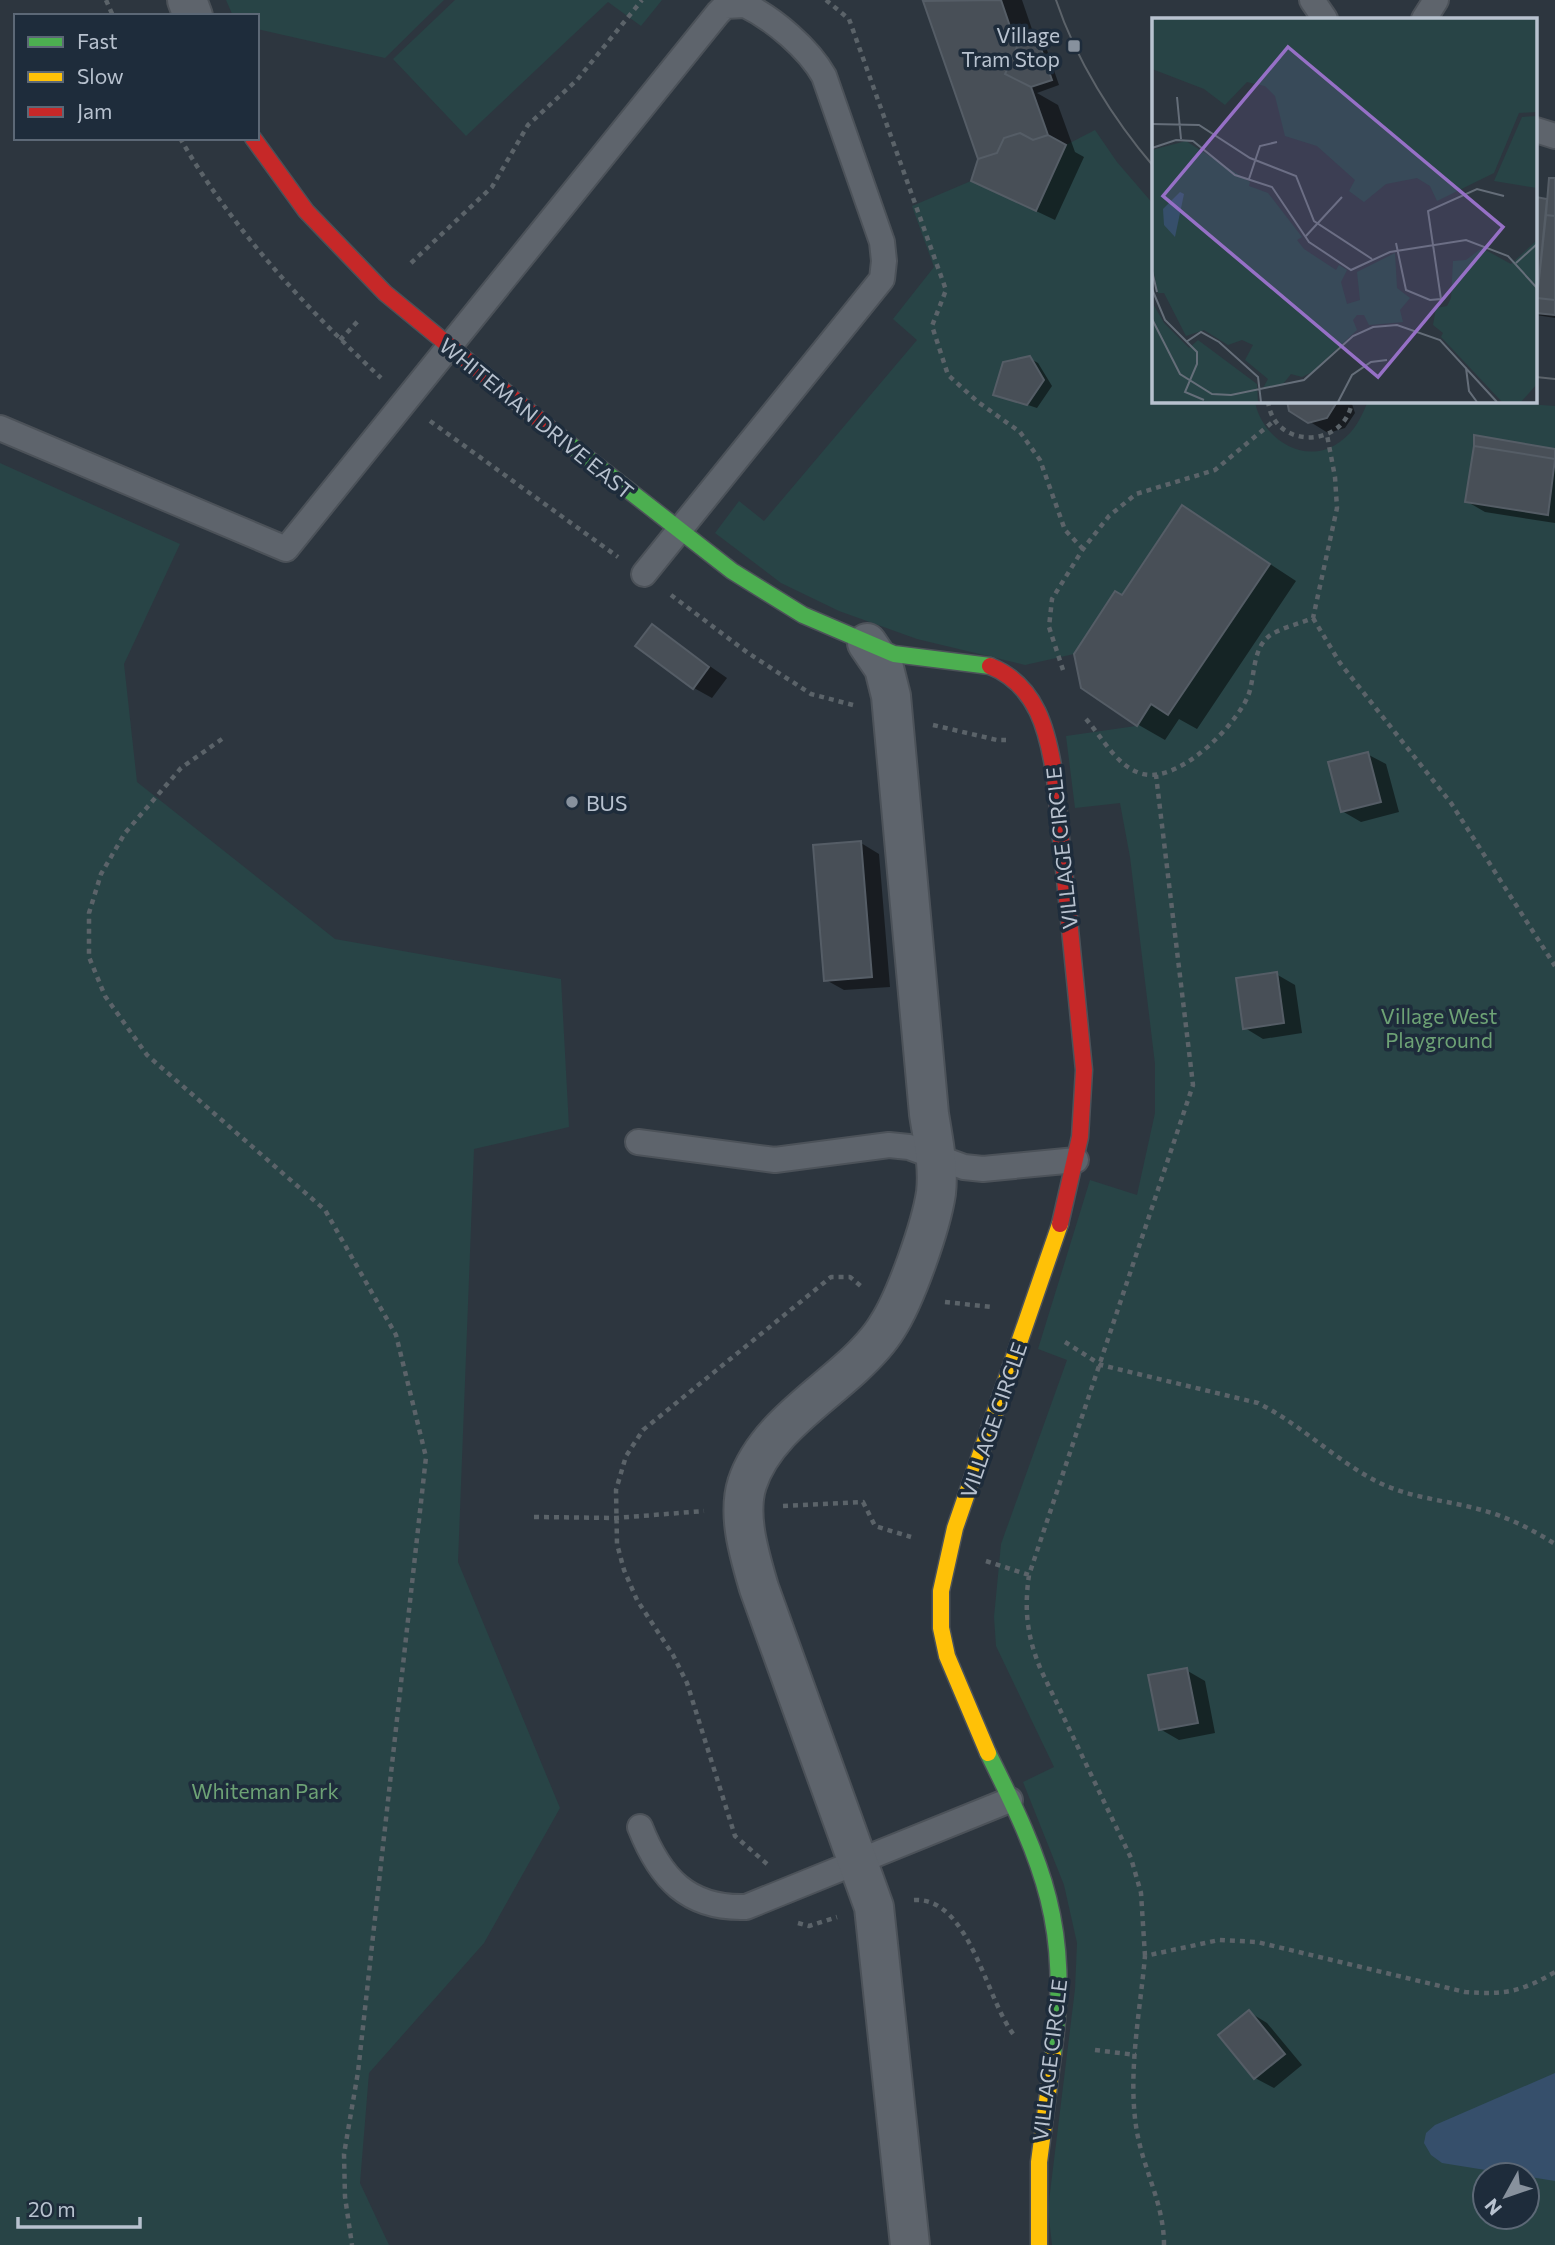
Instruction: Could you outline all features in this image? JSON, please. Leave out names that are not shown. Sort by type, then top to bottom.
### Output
[{"type":"street","name":"WHITEMAN DRIVE EAST","points":[[254,140],[268,163],[306,211],[347,256],[448,347],[678,529],[781,604],[867,643]]},
{"type":"street","name":"VILLAGE CIRCLE","points":[[867,643],[894,654],[991,666],[1006,671],[1031,694],[1045,728],[1052,760],[1084,1050],[1086,1110],[1076,1160],[1029,1319],[948,1549],[940,1598],[942,1631],[954,1680],[1045,1878],[1060,1952],[1054,2044],[1036,2167],[1035,2208],[1039,2245]]},
{"type":"street","points":[[867,643],[884,668],[891,696],[926,1087],[936,1158],[936,1191],[931,1217],[888,1326],[868,1351],[784,1427],[764,1452],[747,1486],[745,1508],[746,1534],[759,1588],[874,1907],[910,2245]]},
{"type":"street","points":[[891,696],[894,682],[905,668],[929,660]]},
{"type":"lane","points":[[1312,0],[1324,18]]},
{"type":"lane","points":[[1425,18],[1436,0]]},
{"type":"lane","points":[[0,428],[286,549],[718,13],[725,6],[736,4],[756,10],[816,61],[824,76],[882,242],[882,279],[678,529],[644,575]]},
{"type":"lane","points":[[1538,131],[1555,136]]},
{"type":"lane","points":[[638,1142],[775,1160],[889,1145],[909,1147],[936,1158],[983,1169],[1076,1160]]},
{"type":"lane","points":[[640,1827],[654,1859],[677,1887],[708,1904],[746,1907],[1010,1800]]},
{"type":"path","points":[[404,269],[440,239],[492,187],[528,125],[577,80],[642,0]]},
{"type":"path","points":[[826,0],[849,19],[946,290],[932,326],[948,375],[978,402],[1020,432],[1040,460],[1065,530],[1083,549]]},
{"type":"path","points":[[1268,402],[1275,419],[1293,435],[1316,439],[1327,435],[1347,418],[1352,402]]},
{"type":"path","points":[[1064,672],[1049,627],[1048,613],[1052,599],[1083,549],[1120,504],[1154,486],[1215,470],[1275,419]]},
{"type":"path","points":[[1327,435],[1335,477],[1336,508],[1313,618],[1340,663],[1451,803],[1555,966]]},
{"type":"path","points":[[1083,716],[1134,771],[1156,775],[1196,755],[1230,725],[1250,693],[1258,652],[1268,637],[1313,618]]},
{"type":"path","points":[[222,739],[181,768],[125,833],[101,874],[89,914],[89,957],[105,996],[147,1055],[325,1210],[396,1335],[426,1457],[358,2072],[344,2154],[345,2197],[352,2245]]},
{"type":"path","points":[[1156,775],[1193,1085],[1029,1575],[1025,1620],[1030,1646],[1131,1858],[1141,1893],[1145,1956],[1132,2090],[1136,2129],[1144,2164],[1160,2200],[1164,2245]]},
{"type":"path","points":[[1136,2055],[1023,2039],[1013,2034],[960,1928],[938,1906],[917,1900],[874,1907],[803,1926],[792,1916],[765,1861],[735,1836],[687,1683],[673,1655],[637,1600],[624,1570],[617,1544],[619,1475],[626,1456],[643,1430],[831,1277],[850,1277],[879,1298],[901,1297],[1007,1308],[1029,1319],[1101,1366],[1234,1395],[1258,1403],[1281,1415],[1374,1480],[1417,1497],[1483,1510],[1525,1526],[1555,1544]]},
{"type":"path","points":[[1145,1956],[1219,1940],[1257,1942],[1465,1992],[1498,1994],[1528,1988],[1555,1972]]},
{"type":"green space","points":[[226,0],[444,0],[385,58],[259,29],[259,14],[232,14]]},
{"type":"green space","points":[[455,0],[662,0],[641,26],[608,2],[466,136],[393,59]]},
{"type":"green space","name":"Village West Playground","points":[[1095,130],[1117,162],[1152,203],[1152,402],[1255,402],[1266,427],[1276,437],[1300,450],[1314,451],[1328,449],[1346,437],[1358,423],[1368,402],[1502,402],[1555,406],[1555,2245],[1052,2245],[1048,2209],[1075,1989],[1077,1943],[1064,1885],[1023,1782],[1054,1767],[996,1646],[994,1617],[1001,1544],[1067,1360],[1038,1349],[1090,1180],[1137,1195],[1155,1113],[1155,1064],[1130,857],[1120,803],[1075,808],[1066,736],[1136,726],[1151,704],[1169,715],[1269,564],[1182,505],[1122,595],[1115,592],[1074,654],[1025,665],[917,639],[839,611],[781,583],[715,533],[739,501],[764,521],[917,340],[893,319],[934,267],[912,206],[971,181],[1036,211],[1066,145]]},
{"type":"green space","name":"Whiteman Park","points":[[0,463],[180,544],[124,664],[137,782],[335,939],[561,979],[569,1127],[474,1149],[458,1562],[560,1808],[484,1943],[369,2073],[360,2183],[389,2245],[0,2245]]},
{"type":"water","points":[[1555,2073],[1555,2181],[1541,2179],[1541,2161],[1471,2161],[1471,2168],[1442,2163],[1431,2155],[1424,2143],[1426,2133],[1435,2125]]},
{"type":"building","points":[[1001,0],[1017,47],[1005,74],[1031,87],[1048,135],[1033,140],[1020,133],[1004,138],[997,153],[978,159],[923,1]]},
{"type":"building","points":[[1038,40],[1052,80],[1031,87],[1005,74],[1017,47]]},
{"type":"building","points":[[1020,133],[1033,140],[1048,135],[1066,145],[1036,211],[971,181],[978,159],[997,153],[1004,138]]},
{"type":"building","points":[[1549,178],[1555,178],[1555,216],[1546,215]]},
{"type":"building","points":[[1538,197],[1547,199],[1538,288]]},
{"type":"building","points":[[1546,215],[1555,216],[1555,300],[1538,298]]},
{"type":"building","points":[[1538,298],[1555,300],[1555,315],[1538,313]]},
{"type":"building","points":[[1030,356],[1044,380],[1027,405],[993,395],[1003,362]]},
{"type":"building","points":[[1287,402],[1337,402],[1327,418],[1308,423],[1289,411]]},
{"type":"building","points":[[1474,435],[1555,449],[1555,459],[1474,446]]},
{"type":"building","points":[[1474,446],[1555,459],[1548,515],[1465,502]]},
{"type":"building","points":[[1182,505],[1270,564],[1168,715],[1151,704],[1137,726],[1081,688],[1074,654],[1115,591],[1122,595]]},
{"type":"building","points":[[652,624],[709,667],[693,689],[635,646]]},
{"type":"building","points":[[1368,752],[1381,802],[1341,812],[1328,762]]},
{"type":"building","points":[[861,841],[872,977],[824,981],[813,845]]},
{"type":"building","points":[[1277,972],[1284,1023],[1243,1029],[1236,978]]},
{"type":"building","points":[[1187,1668],[1198,1723],[1159,1730],[1148,1675]]},
{"type":"building","points":[[1249,2010],[1285,2054],[1254,2079],[1218,2035]]},
{"type":"tram line","points":[[1056,0],[1074,45],[1097,88],[1152,164]]},
{"type":"tram line","points":[[1538,377],[1555,379]]},
{"type":"traffic: fast","points":[[554,432],[732,571],[803,615],[894,654],[990,666]]},
{"type":"traffic: fast","points":[[988,1753],[1024,1830],[1048,1898],[1055,1933],[1058,1970],[1058,2010],[1053,2055]]},
{"type":"traffic: slow","points":[[988,1753],[947,1656],[941,1628],[941,1591],[955,1528],[1060,1224]]},
{"type":"traffic: slow","points":[[1039,2245],[1039,2162],[1053,2055]]},
{"type":"traffic: jam","points":[[254,140],[306,211],[385,293],[554,432]]},
{"type":"traffic: jam","points":[[990,666],[1019,685],[1038,712],[1055,778],[1084,1070],[1080,1137],[1060,1224]]},
{"type":"place","name":"Village Tram Stop","points":[[1074,46]]},
{"type":"place","name":"BUS","points":[[572,802]]}]
